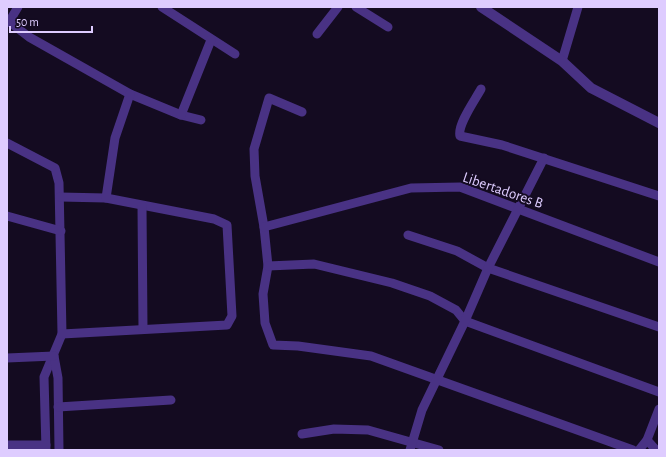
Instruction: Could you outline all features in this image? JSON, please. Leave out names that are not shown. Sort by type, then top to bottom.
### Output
[{"type":"street","points":[[18,7],[8,21],[29,37],[130,94],[180,115],[201,120]]},
{"type":"street","points":[[162,7],[211,40],[235,54]]},
{"type":"street","points":[[317,34],[338,7]]},
{"type":"street","points":[[356,7],[388,27]]},
{"type":"street","points":[[481,7],[562,61],[591,88],[659,123]]},
{"type":"street","points":[[562,61],[578,7]]},
{"type":"street","points":[[180,115],[211,40]]},
{"type":"street","points":[[481,89],[461,124],[458,131],[460,136],[502,145],[659,196]]},
{"type":"street","points":[[106,198],[115,138],[130,94]]},
{"type":"street","points":[[302,112],[269,98],[254,149],[255,176],[264,227],[268,266],[263,294],[265,323],[273,345],[298,346],[371,356],[633,450]]},
{"type":"street","points":[[7,143],[56,168],[60,197],[62,334],[44,377],[46,447],[7,445]]},
{"type":"street","points":[[410,446],[422,410],[465,322],[488,268],[544,158]]},
{"type":"street","name":"Libertadores B","points":[[264,227],[411,188],[460,187],[659,262]]},
{"type":"street","points":[[60,197],[106,198],[214,219],[227,225],[232,316],[227,325],[62,334]]},
{"type":"street","points":[[142,206],[143,329]]},
{"type":"street","points":[[7,216],[61,231]]},
{"type":"street","points":[[408,235],[457,251],[488,268],[659,327]]},
{"type":"street","points":[[268,266],[314,264],[392,283],[430,296],[456,310],[465,322],[659,392]]},
{"type":"street","points":[[7,358],[54,356]]},
{"type":"street","points":[[54,356],[58,378],[59,450]]},
{"type":"street","points":[[58,406],[171,400]]},
{"type":"street","points":[[639,450],[647,440],[659,409]]},
{"type":"street","points":[[302,434],[334,429],[368,430],[410,446],[439,450]]},
{"type":"street","points":[[647,440],[656,450]]}]
